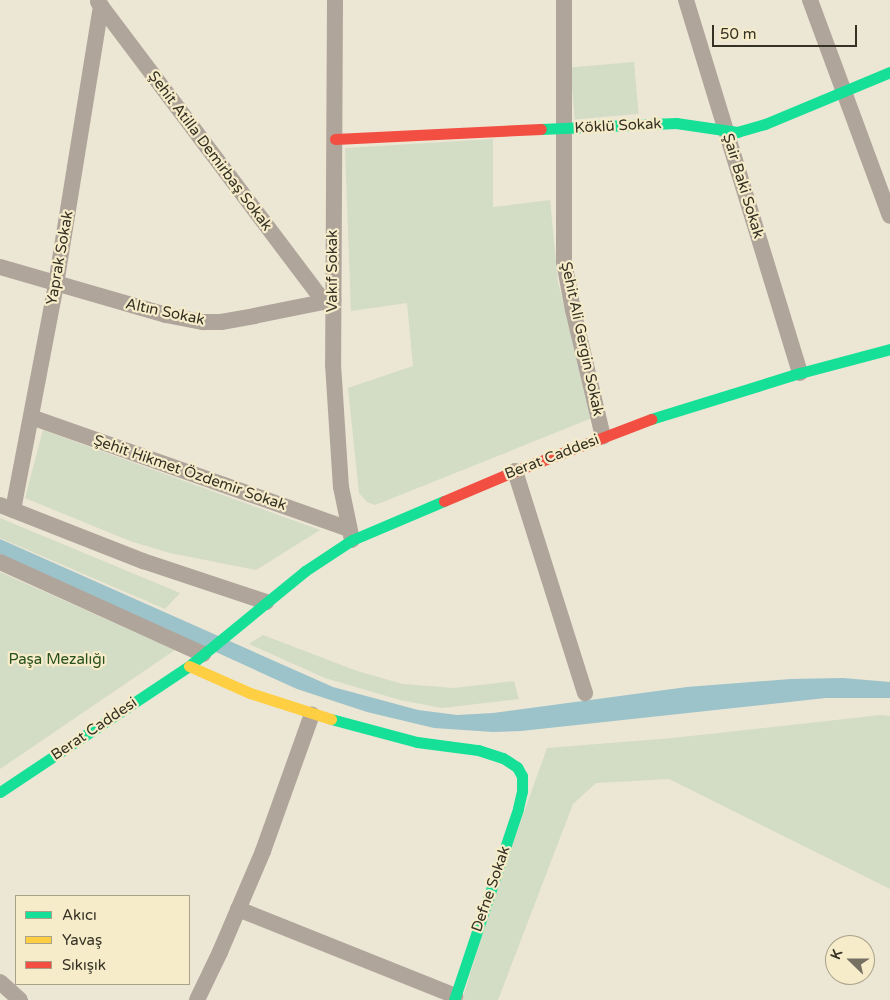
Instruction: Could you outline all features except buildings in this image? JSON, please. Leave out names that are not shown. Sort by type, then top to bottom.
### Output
[{"type":"street","name":"Vakıf Sokak","points":[[335,0],[334,139],[328,301],[341,487],[351,535]]},
{"type":"street","name":"Şehit Ali Gergin Sokak","points":[[564,0],[564,248],[567,280],[603,437]]},
{"type":"street","name":"Şair Baki Sokak","points":[[686,0],[800,373]]},
{"type":"street","points":[[810,0],[890,216]]},
{"type":"street","name":"Yaprak Sokak","points":[[7,507],[31,417],[56,284],[98,3]]},
{"type":"street","name":"Şehit Atilla Demirbaş Sokak","points":[[98,3],[328,301]]},
{"type":"street","name":"Köklü Sokak","points":[[334,139],[676,123],[737,132],[765,124],[844,94],[890,72]]},
{"type":"street","name":"Altın Sokak","points":[[0,267],[166,315],[203,322],[221,322],[328,301]]},
{"type":"street","name":"Berat Caddesi","points":[[0,792],[189,666],[305,570],[351,535],[603,437],[696,404],[890,349]]},
{"type":"street","name":"Şehit Hikmet Özdemir Sokak","points":[[31,417],[351,535]]},
{"type":"street","points":[[515,471],[585,693]]},
{"type":"street","points":[[7,507],[143,561],[266,602]]},
{"type":"street","points":[[0,562],[203,654]]},
{"type":"street","points":[[189,666],[250,693],[312,714],[263,851],[197,1000]]},
{"type":"street","name":"Defne Sokak","points":[[312,714],[417,742],[478,750],[510,762],[522,776],[522,791],[518,809],[454,998]]},
{"type":"street","points":[[238,909],[454,998]]},
{"type":"street","points":[[0,982],[20,1000]]},
{"type":"green space","points":[[634,62],[639,114],[575,119],[570,68]]},
{"type":"green space","points":[[493,139],[493,207],[550,200],[558,282],[592,418],[375,505],[367,502],[359,493],[348,388],[413,366],[407,303],[351,311],[345,148]]},
{"type":"green space","points":[[43,430],[320,530],[256,570],[170,553],[130,541],[25,498]]},
{"type":"green space","points":[[0,518],[180,593],[165,609],[0,538]]},
{"type":"green space","name":"Paşa Mezalığı","points":[[0,572],[175,650],[0,769]]},
{"type":"green space","points":[[263,635],[357,671],[403,684],[454,688],[514,681],[519,699],[442,708],[400,700],[325,678],[249,644]]},
{"type":"green space","points":[[881,715],[890,716],[890,889],[669,779],[596,783],[573,804],[498,1000],[462,1000],[497,888],[547,748],[673,738]]},
{"type":"water","points":[[0,539],[333,687],[418,710],[457,715],[493,713],[687,687],[791,679],[843,678],[890,682],[890,698],[826,698],[521,731],[493,732],[434,728],[367,712],[297,689],[0,554]]},
{"type":"traffic: fast","points":[[541,129],[676,123],[737,132],[765,124],[890,72]]},
{"type":"traffic: fast","points":[[651,419],[800,373],[890,349]]},
{"type":"traffic: fast","points":[[0,792],[189,666],[305,571],[352,540],[444,501]]},
{"type":"traffic: fast","points":[[331,719],[417,742],[478,750],[503,758],[517,767],[522,776],[522,791],[518,809],[454,1000]]},
{"type":"traffic: slow","points":[[189,666],[250,693],[331,719]]},
{"type":"traffic: jam","points":[[335,139],[541,129]]},
{"type":"traffic: jam","points":[[444,501],[515,471],[651,419]]}]
